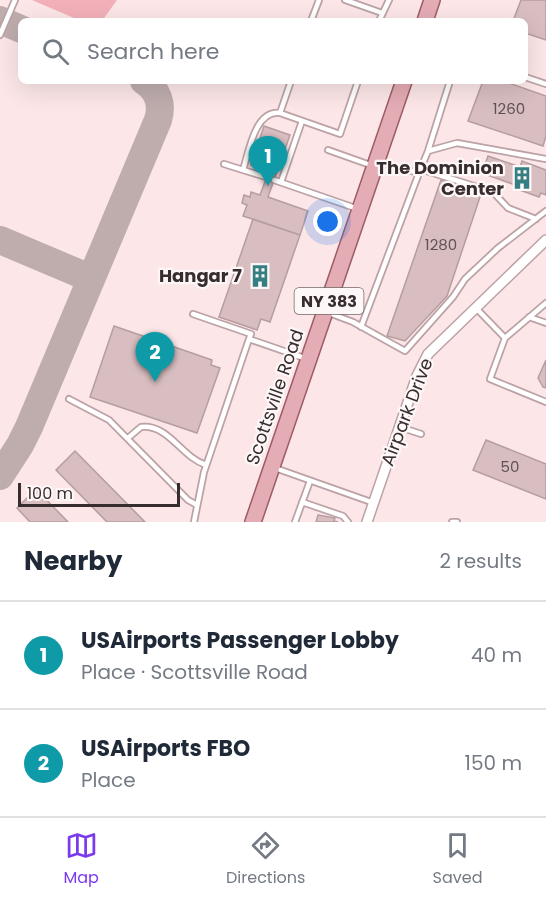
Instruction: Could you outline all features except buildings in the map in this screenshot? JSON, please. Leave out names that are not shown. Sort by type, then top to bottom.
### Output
[{"type":"main road","points":[[426,18],[431,0]]},
{"type":"main road","name":"Scottsville Road","points":[[254,522],[403,84]]},
{"type":"street","name":"Airpark Drive","points":[[367,522],[417,376],[428,354],[546,240]]},
{"type":"lane","points":[[0,35],[15,0]]},
{"type":"lane","points":[[312,18],[319,0]]},
{"type":"lane","points":[[345,0],[382,13]]},
{"type":"lane","points":[[380,18],[389,0]]},
{"type":"lane","points":[[528,78],[546,84]]},
{"type":"lane","points":[[280,113],[290,84]]},
{"type":"lane","points":[[243,170],[260,122],[269,114],[280,113],[340,134],[357,84]]},
{"type":"lane","points":[[361,327],[428,151],[449,84]]},
{"type":"lane","points":[[281,182],[302,121]]},
{"type":"lane","points":[[428,151],[457,143],[546,159]]},
{"type":"lane","points":[[328,150],[376,164],[419,171],[493,192],[508,208],[536,219]]},
{"type":"lane","points":[[224,164],[266,177]]},
{"type":"lane","points":[[274,180],[360,209]]},
{"type":"lane","points":[[325,312],[361,327],[405,351],[453,297],[465,279],[498,248],[546,211]]},
{"type":"lane","points":[[546,303],[505,338],[490,379],[546,402]]},
{"type":"lane","points":[[475,307],[505,338]]},
{"type":"lane","points":[[193,314],[251,334],[206,465],[194,522]]},
{"type":"lane","points":[[530,317],[546,323]]},
{"type":"lane","points":[[249,339],[309,360]]},
{"type":"lane","points":[[69,399],[109,420],[189,500],[197,505]]},
{"type":"lane","points":[[128,438],[141,427],[156,428],[165,433],[190,458],[206,465]]},
{"type":"lane","points":[[400,427],[421,434]]},
{"type":"lane","points":[[272,468],[374,503]]},
{"type":"lane","points":[[296,522],[310,481]]},
{"type":"lane","points":[[302,502],[344,516],[348,522]]},
{"type":"lane","points":[[452,522],[457,522]]},
{"type":"shaded area","points":[[32,0],[117,0],[104,18],[74,18]]},
{"type":"taxiway","points":[[0,20],[18,28]]},
{"type":"taxiway","points":[[0,476],[29,427],[158,120],[160,108],[158,98],[147,84]]},
{"type":"taxiway","points":[[0,240],[90,278]]},
{"type":"place","name":"The Dominion Center","points":[[522,178]]},
{"type":"place","name":"USAirports Passenger Lobby","points":[[268,186]]},
{"type":"place","name":"Hangar 7","points":[[260,276]]},
{"type":"place","name":"USAirports FBO","points":[[155,382]]}]
